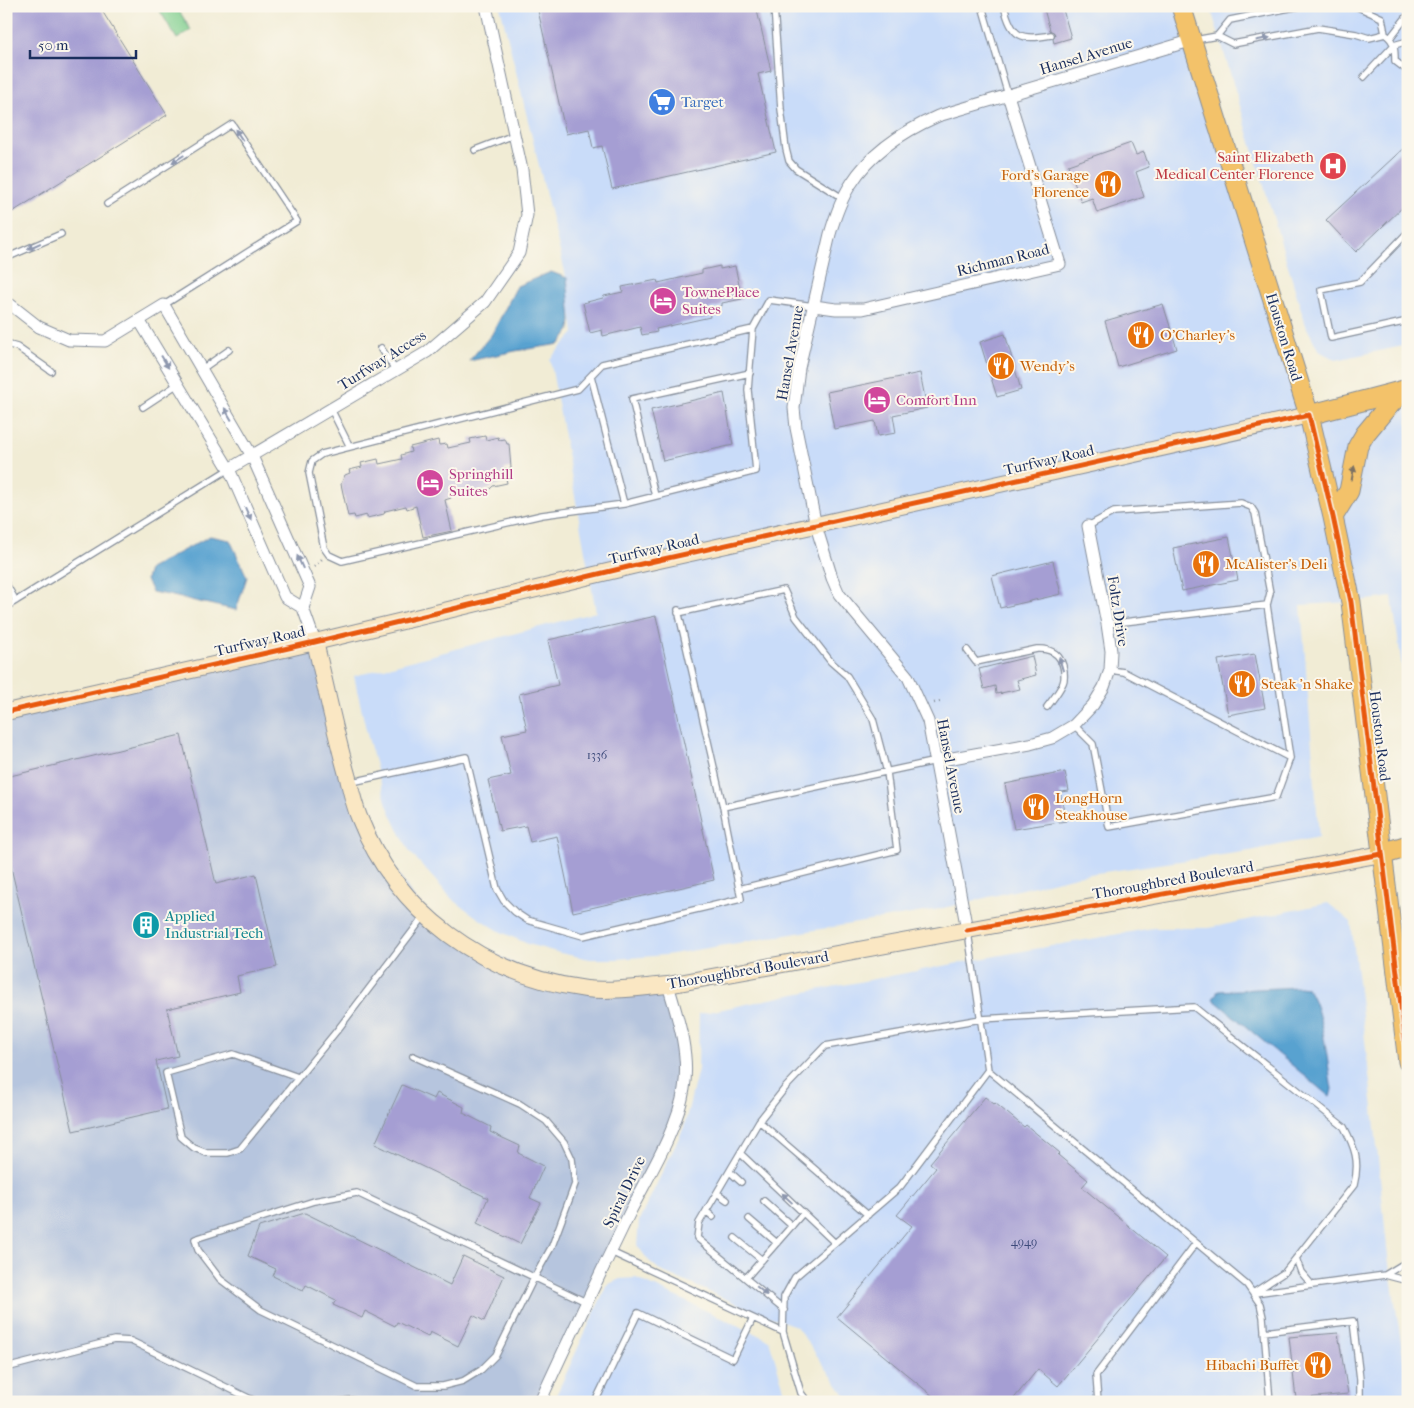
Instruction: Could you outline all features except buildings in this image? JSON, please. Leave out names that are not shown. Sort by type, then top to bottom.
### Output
[{"type":"highway","points":[[1382,854],[1408,846]]},
{"type":"highway","points":[[1382,854],[1408,854]]},
{"type":"main road","name":"Houston Road","points":[[1181,6],[1190,40],[1309,415],[1333,517],[1351,602],[1391,938],[1408,1062]]},
{"type":"main road","name":"Turfway Road","points":[[6,712],[315,642],[623,568],[1309,415],[1406,390]]},
{"type":"main road","points":[[1333,517],[1349,490],[1358,446],[1365,434],[1384,411],[1406,390]]},
{"type":"main road","name":"Thoroughbred Boulevard","points":[[315,642],[337,741],[359,816],[369,841],[385,869],[431,922],[455,940],[488,959],[518,973],[553,983],[587,989],[618,989],[668,985],[1382,854]]},
{"type":"street","name":"Turfway Access","points":[[229,469],[427,352],[485,302],[519,253],[527,215],[522,170],[486,6]]},
{"type":"street","name":"Hansel Avenue","points":[[968,930],[928,721],[908,677],[839,594],[832,578],[816,526],[796,428],[794,408],[799,368],[830,234],[850,185],[861,170],[889,143],[902,134],[938,116],[1190,40]]},
{"type":"street","name":"Richman Road","points":[[814,306],[836,309],[863,309],[1060,264],[1008,95]]},
{"type":"street","points":[[6,305],[12,306],[39,327],[69,340],[105,341],[164,305],[252,456],[310,587],[303,608],[315,642]]},
{"type":"street","points":[[140,320],[229,469],[285,597],[303,608]]},
{"type":"street","name":"Foltz Drive","points":[[936,761],[1030,744],[1052,738],[1074,725],[1093,704],[1104,686],[1110,670],[1111,651],[1088,526]]},
{"type":"street","name":"Spiral Drive","points":[[540,1402],[586,1302],[665,1142],[681,1103],[686,1072],[685,1056],[678,1019],[668,985]]},
{"type":"lane","points":[[774,6],[782,109],[789,161],[796,169],[844,199]]},
{"type":"lane","points":[[982,6],[1008,95]]},
{"type":"lane","points":[[1004,6],[1009,25],[1023,37],[1037,38],[1052,35]]},
{"type":"lane","points":[[1217,36],[1230,20],[1300,6]]},
{"type":"lane","points":[[1356,6],[1382,18],[1388,36],[1394,45],[1396,61],[1408,71]]},
{"type":"lane","points":[[1190,40],[1217,36],[1233,44],[1318,28],[1369,38],[1388,36],[1408,15]]},
{"type":"lane","points":[[1364,77],[1394,45],[1408,41]]},
{"type":"lane","points":[[106,204],[232,124],[297,221],[164,305]]},
{"type":"lane","points":[[475,150],[514,135]]},
{"type":"lane","points":[[1408,232],[1360,282],[1321,290],[1331,338],[1408,321]]},
{"type":"lane","points":[[6,258],[61,234]]},
{"type":"lane","points":[[753,329],[602,364],[578,389],[322,454],[312,461],[309,473],[324,548],[329,555],[342,560],[542,515],[624,504],[756,471],[748,390],[753,329],[769,300],[814,306]]},
{"type":"lane","points":[[6,344],[18,347],[51,372]]},
{"type":"lane","points":[[381,348],[396,371]]},
{"type":"lane","points":[[202,369],[229,350]]},
{"type":"lane","points":[[655,496],[632,399],[750,373]]},
{"type":"lane","points":[[591,376],[624,504]]},
{"type":"lane","points":[[143,407],[178,384]]},
{"type":"lane","points":[[331,409],[350,446]]},
{"type":"lane","points":[[6,607],[229,469]]},
{"type":"lane","points":[[1074,725],[1093,744],[1109,827],[1276,797],[1290,758],[1267,605],[1270,593],[1255,513],[1251,507],[1241,503],[1114,512],[1088,526]]},
{"type":"lane","points":[[6,584],[16,601]]},
{"type":"lane","points":[[349,783],[466,757],[497,889],[504,901],[515,912],[527,920],[543,926],[583,936],[741,899],[739,889],[723,807],[678,612],[784,590],[796,617],[831,662],[848,676],[872,719],[887,772],[898,850],[739,889]]},
{"type":"lane","points":[[1107,624],[1267,605]]},
{"type":"lane","points":[[967,650],[976,662],[1036,649],[1046,648],[1054,652],[1060,658],[1064,668],[1064,681],[1058,694],[1047,706]]},
{"type":"lane","points":[[1110,670],[1124,672],[1290,758]]},
{"type":"lane","points":[[723,807],[936,761]]},
{"type":"lane","points":[[298,1078],[232,1054],[166,1073],[180,1137],[194,1148],[207,1153],[228,1153],[240,1149],[339,1028],[425,915]]},
{"type":"lane","points":[[968,930],[988,1070],[1247,1285],[1260,1304],[1270,1402]]},
{"type":"lane","points":[[784,1310],[697,1238],[699,1223],[759,1121],[786,1088],[825,1046],[981,1019],[1194,1007],[1344,1126],[1356,1155],[1358,1171],[1354,1185],[1285,1272],[1253,1293]]},
{"type":"lane","points":[[413,1056],[520,1104],[546,1121],[564,1142],[572,1159],[575,1184],[552,1246],[534,1278],[496,1355],[481,1370],[463,1381],[443,1386],[417,1386],[261,1310],[220,1279],[198,1250],[195,1239],[314,1202],[357,1193],[534,1278],[586,1302]]},
{"type":"lane","points":[[808,1402],[800,1393],[783,1332],[784,1297],[795,1277],[900,1187],[988,1070]]},
{"type":"lane","points":[[759,1121],[868,1215]]},
{"type":"lane","points":[[740,1154],[835,1243]]},
{"type":"lane","points":[[730,1172],[741,1182]]},
{"type":"lane","points":[[718,1192],[727,1200]]},
{"type":"lane","points":[[764,1201],[792,1226]]},
{"type":"lane","points":[[706,1211],[713,1217]]},
{"type":"lane","points":[[746,1278],[803,1213]]},
{"type":"lane","points":[[749,1219],[777,1243]]},
{"type":"lane","points":[[736,1238],[762,1260]]},
{"type":"lane","points":[[1098,1402],[1096,1375],[1196,1243]]},
{"type":"lane","points":[[611,1252],[783,1332]]},
{"type":"lane","points":[[1296,1258],[1301,1272],[1312,1285]]},
{"type":"lane","points":[[1385,1275],[1408,1261]]},
{"type":"lane","points":[[1253,1293],[1385,1275],[1408,1281]]},
{"type":"lane","points":[[595,1402],[638,1313],[733,1359],[753,1318]]},
{"type":"lane","points":[[1264,1332],[1353,1321],[1360,1379],[1360,1402]]},
{"type":"lane","points":[[6,1368],[114,1340],[131,1341],[257,1402]]},
{"type":"lane","points":[[338,1402],[351,1400],[359,1402]]},
{"type":"path","points":[[312,570],[316,564],[329,555]]},
{"type":"path","points":[[933,704],[943,701]]},
{"type":"shaded area","points":[[500,6],[1181,6],[1309,415],[1408,389],[1408,709],[1392,597],[1301,605],[1319,837],[1250,851],[1076,876],[935,910],[666,955],[617,959],[590,959],[528,944],[501,932],[452,899],[410,852],[387,805],[367,734],[354,676],[596,612],[550,359],[574,333],[565,272]]},
{"type":"shaded area","name":"Saint Elizabeth Medical Center Florence","points":[[1210,6],[1408,6],[1408,345],[1336,360],[1319,351],[1306,326]]},
{"type":"shaded area","points":[[315,642],[359,816],[431,922],[553,983],[668,985],[685,1056],[681,1103],[540,1402],[6,1402],[6,712]]},
{"type":"shaded area","points":[[1328,903],[1351,922],[1388,1257],[1408,1387],[1408,1402],[850,1402],[796,1326],[751,1310],[661,1271],[648,1260],[637,1245],[639,1221],[684,1127],[698,1069],[699,1014],[1001,955],[1153,928],[1209,928]]},
{"type":"shaded area","points":[[636,1278],[769,1340],[784,1389],[790,1402],[553,1402],[607,1285],[620,1279]]},
{"type":"green space","points":[[157,6],[176,6],[191,30],[177,39]]},
{"type":"water","points":[[551,272],[567,278],[571,320],[570,330],[560,344],[469,361],[492,334],[517,286]]},
{"type":"water","points":[[210,536],[230,540],[247,577],[236,610],[152,592],[146,580],[149,569]]},
{"type":"water","points":[[1307,988],[1321,1022],[1332,1089],[1330,1097],[1213,999],[1218,991]]},
{"type":"cycle path","points":[[6,712],[315,642],[632,566],[1309,415],[1351,602],[1408,1062]]},
{"type":"cycle path","points":[[967,930],[1382,854]]},
{"type":"place","name":"Target","points":[[662,102]]},
{"type":"place","name":"Saint Elizabeth Medical Center Florence","points":[[1333,166]]},
{"type":"place","name":"Ford's Garage Florence","points":[[1108,184]]},
{"type":"place","name":"TownePlace Suites","points":[[663,301]]},
{"type":"place","name":"O'Charley's","points":[[1141,335]]},
{"type":"place","name":"Wendy's","points":[[1001,366]]},
{"type":"place","name":"Comfort Inn","points":[[877,400]]},
{"type":"place","name":"Springhill Suites","points":[[430,483]]},
{"type":"place","name":"McAlister's Deli","points":[[1206,564]]},
{"type":"place","name":"Steak 'n Shake","points":[[1242,684]]},
{"type":"place","name":"LongHorn Steakhouse","points":[[1036,807]]},
{"type":"place","name":"Applied Industrial Tech","points":[[146,925]]},
{"type":"place","name":"Hibachi Buffet","points":[[1318,1365]]}]
